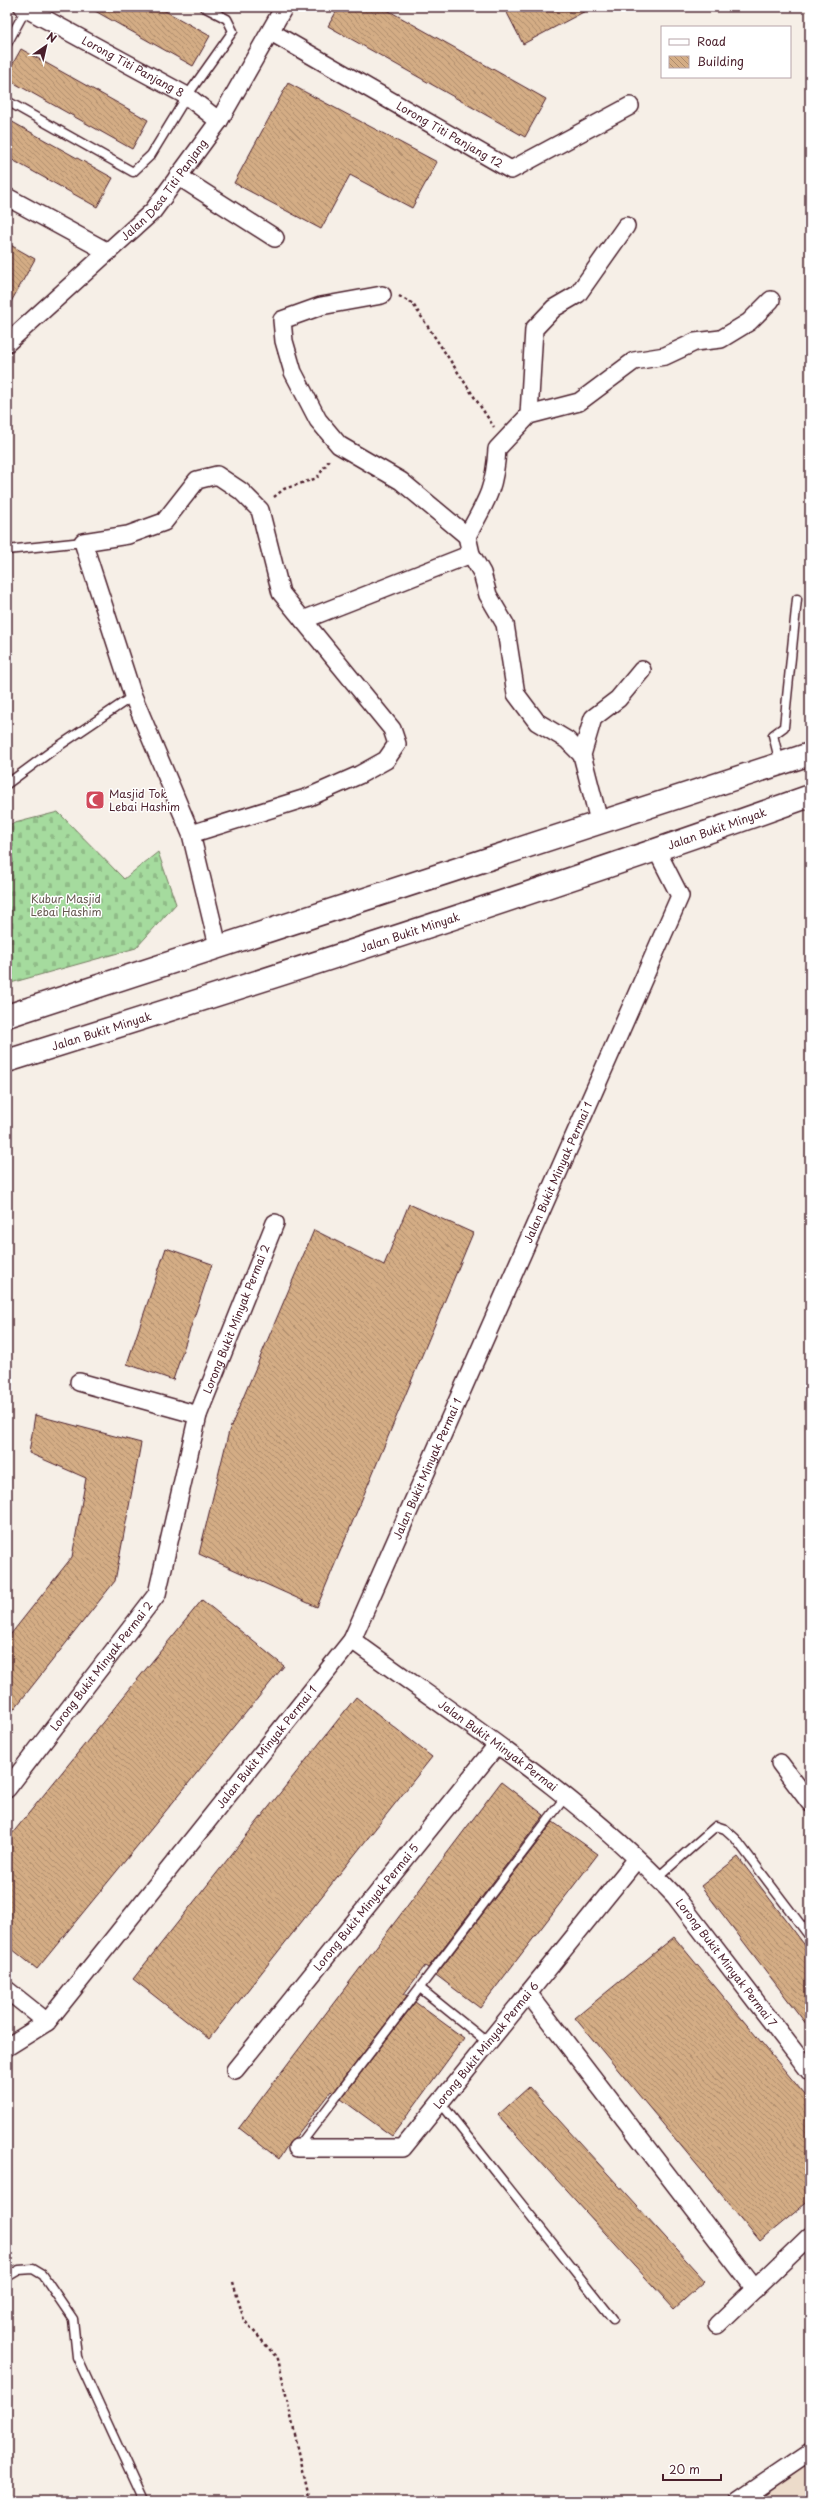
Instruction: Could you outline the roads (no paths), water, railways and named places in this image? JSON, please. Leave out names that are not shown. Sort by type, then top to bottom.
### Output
[{"type":"main road","points":[[7,1016],[177,962],[218,946],[599,821],[810,754]]},
{"type":"main road","name":"Jalan Bukit Minyak","points":[[7,1061],[328,959],[657,851],[810,796]]},
{"type":"street","name":"Jalan Desa Titi Panjang","points":[[7,343],[153,211],[219,121],[284,7]]},
{"type":"street","name":"Lorong Titi Panjang 8","points":[[24,8],[187,96],[219,121]]},
{"type":"street","name":"Lorong Titi Panjang 12","points":[[271,32],[511,170],[630,106]]},
{"type":"street","points":[[178,176],[275,238]]},
{"type":"street","points":[[7,197],[108,252]]},
{"type":"street","points":[[529,415],[534,329],[554,308],[578,294],[626,226]]},
{"type":"street","points":[[382,294],[321,306],[287,317],[281,321],[292,372],[318,420],[339,445],[401,481],[467,536],[471,554],[482,573],[488,595],[505,624],[516,694],[537,722],[567,740],[582,754]]},
{"type":"street","points":[[467,536],[488,499],[493,484],[497,449],[529,415],[579,402],[634,361],[665,356],[695,342],[721,339],[749,322],[771,300]]},
{"type":"street","points":[[191,834],[309,797],[359,775],[386,760],[397,744],[392,729],[281,593],[260,510],[241,491],[217,475],[197,480],[164,522],[128,535],[83,542],[133,696],[191,834],[218,946]]},
{"type":"street","points":[[304,620],[471,554]]},
{"type":"street","points":[[599,821],[582,754],[593,718],[618,699],[642,670]]},
{"type":"street","name":"Jalan Bukit Minyak Permai 1","points":[[7,2047],[47,2022],[352,1640],[680,896],[657,851]]},
{"type":"street","name":"Lorong Bukit Minyak Permai 2","points":[[7,1789],[157,1594],[198,1415],[275,1223]]},
{"type":"street","points":[[79,1382],[198,1415]]},
{"type":"street","name":"Jalan Bukit Minyak Permai","points":[[352,1640],[567,1796],[636,1860]]},
{"type":"street","name":"Lorong Bukit Minyak Permai 5","points":[[235,2070],[497,1745]]},
{"type":"street","points":[[780,1763],[810,1802]]},
{"type":"street","name":"Lorong Bukit Minyak Permai 7","points":[[636,1860],[675,1896],[810,2072]]},
{"type":"street","name":"Lorong Bukit Minyak Permai 6","points":[[297,2148],[403,2148],[636,1860]]},
{"type":"street","points":[[7,1990],[47,2022]]},
{"type":"street","points":[[528,1993],[755,2288]]},
{"type":"street","points":[[718,2325],[810,2236]]},
{"type":"street","points":[[738,2501],[810,2452]]},
{"type":"lane","points":[[7,101],[133,172],[150,155],[187,96],[233,31],[227,19],[204,7]]},
{"type":"lane","points":[[7,44],[24,8]]},
{"type":"lane","points":[[7,550],[83,542]]},
{"type":"lane","points":[[780,764],[773,735],[784,727],[798,599]]},
{"type":"lane","points":[[7,784],[53,750],[133,696]]},
{"type":"lane","points":[[297,2148],[567,1796]]},
{"type":"lane","points":[[657,1878],[716,1826],[725,1829],[735,1838],[810,1937]]},
{"type":"lane","points":[[420,1988],[488,2043]]},
{"type":"lane","points":[[440,2102],[613,2319]]},
{"type":"lane","points":[[7,2277],[19,2270],[32,2269],[43,2275],[73,2319],[77,2357],[143,2501]]},
{"type":"place","name":"Masjid Tok Lebai Hashim","points":[[95,800]]},
{"type":"park label","name":"Kubur Masjid Lebai Hashim","points":[[66,905]]}]
